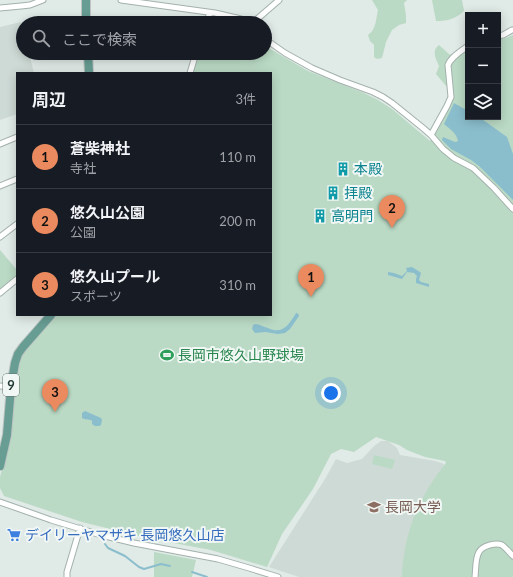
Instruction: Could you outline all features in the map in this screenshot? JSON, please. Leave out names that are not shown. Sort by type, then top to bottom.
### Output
[{"type":"main road","points":[[86,0],[86,16]]},
{"type":"main road","points":[[88,60],[89,72]]},
{"type":"main road","name":"9","points":[[0,466],[7,435],[11,387],[18,354],[50,316]]},
{"type":"street","points":[[0,8],[30,5],[43,0]]},
{"type":"street","points":[[121,0],[210,12],[228,16]]},
{"type":"street","points":[[261,16],[279,0]]},
{"type":"street","points":[[209,16],[210,12]]},
{"type":"street","points":[[501,36],[512,30]]},
{"type":"street","points":[[272,44],[312,68],[383,97],[392,103],[431,135],[443,149],[454,158],[473,168],[513,208]]},
{"type":"street","points":[[431,135],[448,106],[451,96],[449,62],[465,48]]},
{"type":"street","points":[[190,72],[194,60]]},
{"type":"street","points":[[0,144],[16,137]]},
{"type":"street","points":[[0,186],[16,178]]},
{"type":"street","points":[[0,237],[16,225]]},
{"type":"street","points":[[0,293],[16,280]]},
{"type":"street","points":[[0,386],[11,387]]},
{"type":"street","points":[[0,502],[51,520],[134,543],[218,559],[278,577]]},
{"type":"street","points":[[67,577],[67,572],[80,528]]},
{"type":"street","points":[[475,577],[477,557],[480,550],[485,546],[497,544],[502,545],[513,556]]},
{"type":"shaded area","points":[[16,23],[16,60],[31,60],[34,72],[16,72],[16,114],[0,120],[0,27]]},
{"type":"shaded area","name":"長岡大学","points":[[381,441],[388,441],[397,448],[400,455],[444,464],[446,480],[408,577],[299,577],[269,567],[336,459],[347,463],[362,459]]},
{"type":"green space","points":[[372,0],[407,0],[404,3],[406,23],[399,25],[392,30],[386,42],[382,58],[377,59],[374,57],[374,45],[370,41],[368,35],[373,30],[378,10]]},
{"type":"green space","points":[[432,0],[462,0],[464,11],[451,19],[436,21]]},
{"type":"green space","points":[[513,35],[513,577],[402,577],[403,561],[409,531],[414,517],[420,502],[446,463],[445,461],[425,457],[399,445],[376,437],[354,452],[341,449],[331,454],[313,489],[282,534],[267,567],[211,550],[147,538],[82,522],[4,496],[0,488],[0,477],[8,445],[15,376],[18,365],[23,354],[55,316],[272,316],[272,72],[191,72],[196,60],[272,60],[272,50],[308,71],[378,100],[392,109],[430,141],[450,104],[452,93],[436,74],[439,66],[435,55],[435,50],[437,47],[439,45],[449,54],[457,57],[465,51],[465,120],[501,120],[501,39]]},
{"type":"green space","points":[[0,250],[16,269],[16,276],[0,290]]},
{"type":"green space","points":[[374,455],[395,460],[392,469],[372,464]]},
{"type":"green space","points":[[154,552],[196,560],[192,577],[154,577]]},
{"type":"water","points":[[454,103],[465,109],[465,120],[483,120],[507,137],[513,154],[513,200],[479,166],[451,149],[442,140],[443,137],[455,142],[458,141],[455,134],[444,124]]},
{"type":"water","points":[[412,267],[421,273],[419,280],[429,284],[429,287],[416,283],[417,276],[414,273],[407,272],[402,279],[388,275],[388,272],[402,276],[407,271],[406,268]]},
{"type":"water","points":[[296,313],[299,316],[290,329],[285,333],[255,333],[252,329],[253,325],[255,324],[273,330],[285,328]]},
{"type":"water","points":[[85,411],[101,418],[101,425],[95,426],[92,424],[91,420],[82,418],[82,413]]},
{"type":"waterway","points":[[105,544],[108,548],[125,556],[144,569],[161,564],[170,566]]},
{"type":"waterway","points":[[192,572],[207,577]]},
{"type":"place","name":"本殿","points":[[343,169]]},
{"type":"place","name":"拝殿","points":[[333,193]]},
{"type":"place","name":"高明門","points":[[320,216]]},
{"type":"place","name":"悠久山公園","points":[[392,228]]},
{"type":"place","name":"蒼柴神社","points":[[311,297]]},
{"type":"place","name":"長岡市悠久山野球場","points":[[167,355]]},
{"type":"place","name":"悠久山プール","points":[[55,412]]},
{"type":"place","name":"長岡大学","points":[[374,507]]},
{"type":"place","name":"デイリーヤマザキ 長岡悠久山店","points":[[14,535]]}]
